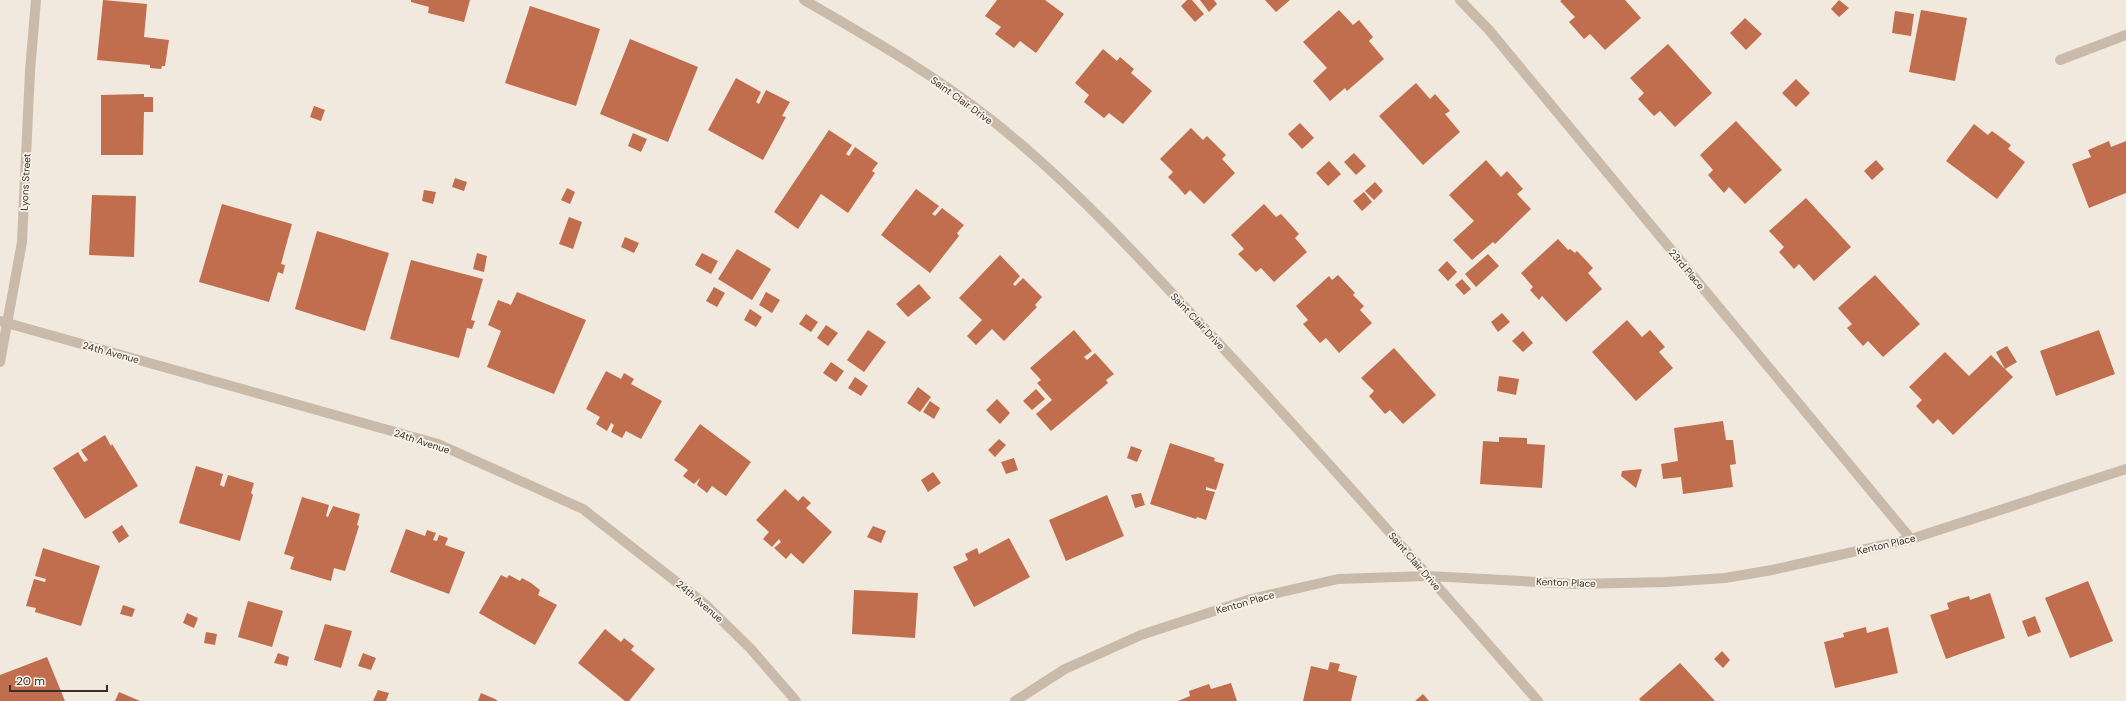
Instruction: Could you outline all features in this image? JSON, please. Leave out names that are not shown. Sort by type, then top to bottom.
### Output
[{"type":"street","name":"Lyons Street","points":[[0,362],[4,322],[22,242],[30,71],[36,0]]},
{"type":"street","name":"Saint Clair Drive","points":[[804,0],[915,67],[965,100],[1010,135],[1093,209],[1297,427],[1538,701]]},
{"type":"street","name":"23rd Place","points":[[1460,0],[1489,30],[1912,539]]},
{"type":"street","points":[[2060,60],[2126,35]]},
{"type":"street","name":"24th Avenue","points":[[4,322],[438,444],[583,509],[706,605],[750,648],[796,701]]},
{"type":"street","name":"Kenton Place","points":[[1014,701],[1065,669],[1141,635],[1251,599],[1338,579],[1428,576],[1575,584],[1666,582],[1725,578],[1772,570],[1912,539],[2126,469]]},
{"type":"building","points":[[103,0],[147,4],[144,37],[169,40],[165,66],[162,66],[161,69],[150,68],[150,65],[97,60]]},
{"type":"building","points":[[411,0],[470,0],[464,22],[428,13],[429,7],[411,2]]},
{"type":"building","points":[[997,0],[1045,0],[1064,14],[1036,53],[1020,41],[1014,48],[995,34],[1001,27],[985,16]]},
{"type":"building","points":[[1187,0],[1192,0],[1204,14],[1195,22],[1181,6]]},
{"type":"building","points":[[1200,0],[1214,0],[1217,4],[1209,12]]},
{"type":"building","points":[[1265,0],[1290,0],[1276,12]]},
{"type":"building","points":[[1625,0],[1641,18],[1605,50],[1590,34],[1584,39],[1569,22],[1575,17],[1560,1]]},
{"type":"building","points":[[1839,0],[1849,8],[1839,17],[1831,9]]},
{"type":"building","points":[[530,6],[600,29],[576,106],[505,83]]},
{"type":"building","points":[[1339,10],[1353,25],[1359,20],[1373,37],[1369,41],[1384,59],[1347,91],[1345,88],[1330,101],[1313,81],[1327,68],[1303,42]]},
{"type":"building","points":[[1921,10],[1967,18],[1955,81],[1909,72]]},
{"type":"building","points":[[1895,11],[1914,14],[1911,36],[1892,33]]},
{"type":"building","points":[[1745,18],[1762,34],[1746,50],[1730,33]]},
{"type":"building","points":[[630,39],[698,67],[668,142],[600,114]]},
{"type":"building","points":[[1668,44],[1712,93],[1675,127],[1660,111],[1654,116],[1638,99],[1644,93],[1630,78]]},
{"type":"building","points":[[1103,49],[1117,61],[1120,57],[1134,69],[1131,73],[1152,91],[1123,124],[1109,113],[1104,118],[1084,102],[1089,95],[1075,83]]},
{"type":"building","points":[[736,78],[761,92],[756,102],[759,104],[766,90],[790,102],[782,116],[786,117],[763,160],[708,130]]},
{"type":"building","points":[[1796,79],[1810,93],[1796,107],[1782,93]]},
{"type":"building","points":[[1416,83],[1430,99],[1435,94],[1450,111],[1445,114],[1460,132],[1423,165],[1379,116]]},
{"type":"building","points":[[144,94],[144,97],[153,97],[153,112],[144,112],[143,155],[101,155],[101,95]]},
{"type":"building","points":[[314,106],[325,110],[321,121],[310,117]]},
{"type":"building","points":[[1736,121],[1782,170],[1745,204],[1729,187],[1724,193],[1708,175],[1713,170],[1700,155]]},
{"type":"building","points":[[1300,123],[1314,138],[1302,149],[1288,134]]},
{"type":"building","points":[[1974,124],[1988,135],[1992,131],[2003,139],[2011,145],[2008,149],[2025,162],[1997,199],[1946,161]]},
{"type":"building","points":[[1191,128],[1203,140],[1207,136],[1226,155],[1222,159],[1235,173],[1204,204],[1190,190],[1185,195],[1168,177],[1173,172],[1160,159]]},
{"type":"building","points":[[829,130],[852,145],[846,154],[849,156],[855,147],[878,163],[872,171],[875,173],[848,213],[821,194],[798,229],[774,212]]},
{"type":"building","points":[[633,133],[647,139],[641,152],[628,146]]},
{"type":"building","points":[[2109,141],[2111,147],[2126,141],[2126,193],[2089,208],[2072,164],[2091,157],[2088,150]]},
{"type":"building","points":[[1354,153],[1366,166],[1356,175],[1344,162]]},
{"type":"building","points":[[1486,160],[1501,177],[1507,171],[1523,189],[1517,194],[1531,209],[1495,244],[1493,242],[1472,260],[1453,240],[1474,221],[1449,195]]},
{"type":"building","points":[[1876,160],[1884,169],[1872,180],[1864,171]]},
{"type":"building","points":[[1329,161],[1341,174],[1328,186],[1316,173]]},
{"type":"building","points":[[455,178],[467,182],[464,191],[452,187]]},
{"type":"building","points":[[1375,182],[1383,191],[1374,200],[1365,191]]},
{"type":"building","points":[[567,188],[575,192],[570,204],[561,200]]},
{"type":"building","points":[[916,189],[939,206],[932,214],[935,216],[942,208],[964,225],[957,233],[959,236],[930,273],[881,235]]},
{"type":"building","points":[[424,190],[436,192],[433,204],[422,201]]},
{"type":"building","points":[[1364,192],[1372,202],[1362,211],[1353,201]]},
{"type":"building","points":[[92,195],[136,196],[134,257],[89,255]]},
{"type":"building","points":[[1806,198],[1851,247],[1814,281],[1799,264],[1794,269],[1779,252],[1784,247],[1769,231]]},
{"type":"building","points":[[222,204],[292,224],[281,264],[285,265],[283,274],[278,272],[269,302],[199,282]]},
{"type":"building","points":[[1264,204],[1276,217],[1281,214],[1291,225],[1299,234],[1295,238],[1307,252],[1274,282],[1261,268],[1256,272],[1238,254],[1244,249],[1231,235]]},
{"type":"building","points":[[569,217],[582,222],[573,249],[559,244]]},
{"type":"building","points":[[317,231],[389,253],[365,331],[295,309]]},
{"type":"building","points":[[625,237],[639,243],[634,253],[621,247]]},
{"type":"building","points":[[1558,239],[1568,250],[1570,249],[1575,253],[1577,251],[1593,268],[1588,273],[1602,289],[1566,322],[1542,296],[1539,300],[1530,290],[1533,287],[1521,273]]},
{"type":"building","points":[[737,249],[771,269],[752,300],[718,279]]},
{"type":"building","points":[[477,253],[487,256],[484,272],[473,269]]},
{"type":"building","points":[[702,253],[718,261],[711,274],[695,265]]},
{"type":"building","points":[[1488,254],[1499,266],[1476,287],[1465,274]]},
{"type":"building","points":[[1000,255],[1020,276],[1013,284],[1015,286],[1023,278],[1042,297],[1035,305],[1037,307],[1004,341],[992,329],[976,345],[967,336],[982,320],[959,298]]},
{"type":"building","points":[[411,260],[483,279],[471,320],[475,321],[472,329],[467,328],[459,358],[390,339]]},
{"type":"building","points":[[1447,261],[1457,272],[1448,281],[1438,270]]},
{"type":"building","points":[[1338,275],[1355,293],[1353,295],[1364,306],[1360,310],[1372,323],[1339,353],[1326,338],[1320,343],[1303,324],[1308,320],[1296,306],[1329,276],[1332,280]]},
{"type":"building","points":[[1875,275],[1920,324],[1883,357],[1868,341],[1863,346],[1847,328],[1852,324],[1838,308]]},
{"type":"building","points":[[1462,279],[1471,289],[1464,295],[1455,285]]},
{"type":"building","points":[[919,284],[931,298],[908,317],[896,304]]},
{"type":"building","points":[[714,287],[725,293],[717,307],[706,301]]},
{"type":"building","points":[[517,292],[586,320],[554,394],[487,367],[501,331],[488,325],[498,300],[511,305]]},
{"type":"building","points":[[766,292],[780,300],[772,313],[759,305]]},
{"type":"building","points":[[750,309],[762,317],[756,327],[744,320]]},
{"type":"building","points":[[1502,313],[1510,322],[1498,332],[1491,322]]},
{"type":"building","points":[[806,314],[818,322],[811,332],[799,324]]},
{"type":"building","points":[[1627,320],[1642,337],[1650,330],[1665,347],[1659,352],[1673,368],[1636,401],[1592,352]]},
{"type":"building","points":[[826,325],[838,333],[828,346],[817,338]]},
{"type":"building","points":[[868,330],[886,342],[864,372],[847,360]]},
{"type":"building","points":[[1074,330],[1092,351],[1084,357],[1087,360],[1095,353],[1114,374],[1106,380],[1108,383],[1051,431],[1036,414],[1052,400],[1037,383],[1041,380],[1030,368]]},
{"type":"building","points":[[2099,330],[2115,374],[2056,396],[2040,351]]},
{"type":"building","points":[[1523,331],[1533,343],[1523,352],[1512,341]]},
{"type":"building","points":[[2007,346],[2017,362],[2005,369],[1996,352]]},
{"type":"building","points":[[1394,348],[1436,395],[1403,424],[1390,410],[1385,414],[1369,396],[1374,391],[1361,378]]},
{"type":"building","points":[[1945,352],[1969,376],[1991,355],[2013,377],[1953,435],[1938,419],[1933,424],[1916,406],[1922,400],[1909,387]]},
{"type":"building","points":[[831,362],[844,371],[836,382],[823,373]]},
{"type":"building","points":[[606,371],[621,379],[624,373],[634,379],[631,384],[662,401],[641,439],[626,431],[622,438],[611,432],[614,425],[611,423],[607,431],[596,424],[600,417],[586,409]]},
{"type":"building","points":[[1499,376],[1519,379],[1516,395],[1497,391]]},
{"type":"building","points":[[855,377],[868,386],[861,396],[848,388]]},
{"type":"building","points":[[918,387],[931,397],[920,412],[907,403]]},
{"type":"building","points":[[1036,389],[1045,399],[1032,410],[1023,401]]},
{"type":"building","points":[[997,399],[1010,413],[1000,424],[986,410]]},
{"type":"building","points":[[930,401],[940,408],[934,419],[923,412]]},
{"type":"building","points":[[1723,421],[1726,440],[1733,440],[1736,464],[1730,465],[1733,487],[1683,494],[1681,477],[1663,479],[1661,464],[1678,461],[1674,428]]},
{"type":"building","points":[[700,424],[751,462],[726,496],[712,486],[707,493],[697,485],[700,478],[694,484],[683,476],[688,470],[674,460]]},
{"type":"building","points":[[105,435],[138,486],[85,519],[53,468],[78,452],[84,462],[88,460],[81,450]]},
{"type":"building","points":[[1499,437],[1527,438],[1527,444],[1545,445],[1542,488],[1480,484],[1483,441],[1499,442]]},
{"type":"building","points":[[999,439],[1006,445],[995,457],[988,450]]},
{"type":"building","points":[[1170,443],[1215,458],[1214,461],[1224,464],[1216,490],[1206,487],[1206,490],[1215,492],[1206,520],[1197,517],[1196,519],[1150,504]]},
{"type":"building","points":[[1131,446],[1142,450],[1137,462],[1127,458]]},
{"type":"building","points":[[1014,458],[1018,470],[1006,474],[1001,462]]},
{"type":"building","points":[[196,466],[223,474],[220,485],[224,487],[228,475],[254,483],[251,493],[253,495],[240,541],[179,523]]},
{"type":"building","points":[[1642,469],[1636,488],[1621,476],[1622,471]]},
{"type":"building","points":[[933,472],[941,483],[928,492],[921,480]]},
{"type":"building","points":[[785,489],[798,501],[803,496],[811,503],[806,508],[832,532],[803,564],[791,553],[786,559],[774,548],[781,542],[779,539],[772,547],[763,539],[769,532],[756,520]]},
{"type":"building","points":[[1141,493],[1145,505],[1135,508],[1131,495]]},
{"type":"building","points":[[1107,495],[1124,536],[1066,561],[1049,520]]},
{"type":"building","points":[[302,497],[329,505],[326,516],[328,517],[333,506],[360,514],[357,525],[359,526],[345,571],[334,568],[331,581],[290,569],[294,557],[284,554]]},
{"type":"building","points":[[122,525],[129,536],[119,543],[112,532]]},
{"type":"building","points":[[873,526],[886,531],[881,543],[867,537]]},
{"type":"building","points":[[406,529],[425,536],[427,530],[436,533],[433,540],[437,541],[439,535],[448,538],[445,545],[465,552],[449,594],[390,572]]},
{"type":"building","points":[[1009,538],[1030,577],[974,607],[953,567],[968,560],[965,554],[977,548],[979,554]]},
{"type":"building","points":[[43,548],[100,566],[81,626],[35,612],[36,608],[26,606],[34,579],[45,582],[46,579],[35,576]]},
{"type":"building","points":[[501,575],[507,578],[509,575],[520,581],[522,578],[540,590],[538,595],[557,605],[535,645],[479,613]]},
{"type":"building","points":[[2088,581],[2113,641],[2070,658],[2045,598]]},
{"type":"building","points":[[854,590],[918,593],[915,638],[852,634]]},
{"type":"building","points":[[1990,593],[2005,638],[1946,659],[1930,615],[1949,609],[1947,603],[1969,596],[1970,600]]},
{"type":"building","points":[[248,601],[283,611],[272,647],[238,637]]},
{"type":"building","points":[[123,605],[135,609],[132,617],[120,614]]},
{"type":"building","points":[[187,613],[198,618],[194,628],[183,623]]},
{"type":"building","points":[[2035,616],[2041,632],[2028,637],[2022,621]]},
{"type":"building","points":[[325,624],[352,631],[341,668],[314,660]]},
{"type":"building","points":[[1866,627],[1867,633],[1888,627],[1898,673],[1835,688],[1824,642],[1844,637],[1843,633]]},
{"type":"building","points":[[605,629],[621,642],[624,638],[634,646],[631,650],[655,669],[629,701],[625,701],[578,663]]},
{"type":"building","points":[[206,632],[217,634],[215,645],[204,643]]},
{"type":"building","points":[[1722,651],[1730,660],[1723,668],[1714,659]]},
{"type":"building","points":[[278,653],[289,657],[287,666],[274,663]]},
{"type":"building","points":[[363,653],[376,658],[371,670],[358,666]]},
{"type":"building","points":[[47,657],[65,701],[0,701],[0,675]]},
{"type":"building","points":[[1330,662],[1340,664],[1338,671],[1357,676],[1351,701],[1303,701],[1311,666],[1328,670]]},
{"type":"building","points":[[1680,663],[1715,701],[1641,701],[1639,699]]},
{"type":"building","points":[[1231,683],[1237,701],[1178,701],[1190,696],[1189,691],[1209,684],[1211,689]]},
{"type":"building","points":[[378,690],[389,693],[386,701],[373,701]]},
{"type":"building","points":[[119,692],[140,701],[115,701]]},
{"type":"building","points":[[481,693],[495,699],[498,701],[478,701]]},
{"type":"building","points":[[1423,694],[1429,701],[1415,701]]}]
